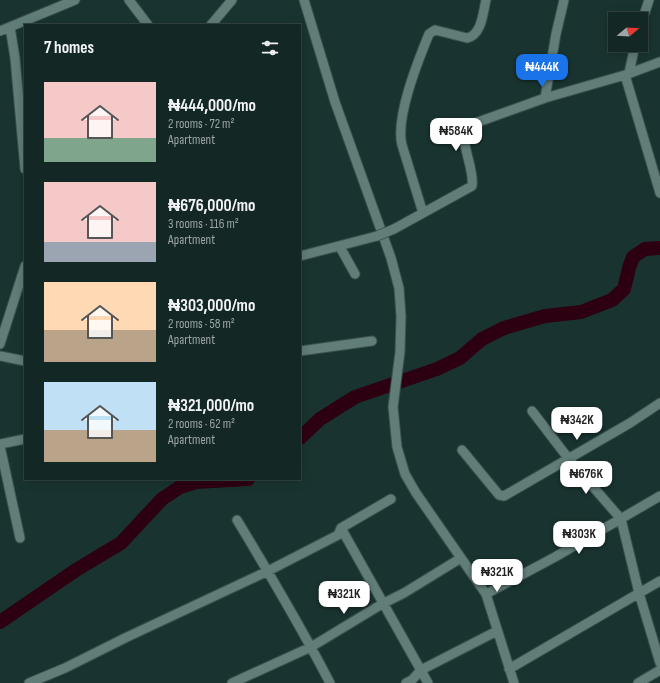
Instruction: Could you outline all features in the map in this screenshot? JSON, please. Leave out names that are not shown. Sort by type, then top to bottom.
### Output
[{"type":"street","points":[[0,31],[75,0]]},
{"type":"street","points":[[129,0],[147,24]]},
{"type":"street","points":[[212,24],[232,0]]},
{"type":"street","points":[[304,0],[335,102],[393,266],[399,288],[401,316],[400,352],[393,407],[396,447],[405,474],[416,493],[486,594],[514,683]]},
{"type":"street","points":[[423,213],[400,139],[414,71],[431,31],[434,30],[467,38],[472,37],[477,33],[486,0]]},
{"type":"street","points":[[545,98],[556,34],[564,0]]},
{"type":"street","points":[[645,12],[649,0]]},
{"type":"street","points":[[10,27],[15,58],[24,158]]},
{"type":"street","points":[[633,52],[627,74],[660,193]]},
{"type":"street","points":[[301,256],[340,247],[394,230],[472,186],[464,137],[464,130],[467,126],[545,98],[627,74],[660,62]]},
{"type":"street","points":[[340,247],[355,274]]},
{"type":"street","points":[[0,343],[24,269]]},
{"type":"street","points":[[301,351],[372,342]]},
{"type":"street","points":[[0,356],[24,361]]},
{"type":"street","points":[[462,450],[501,496],[504,496],[660,403]]},
{"type":"street","points":[[532,411],[568,458],[621,519],[639,593],[660,663]]},
{"type":"street","points":[[20,538],[0,445],[24,439]]},
{"type":"street","points":[[486,594],[555,557],[660,496]]},
{"type":"street","points":[[29,683],[66,668],[125,638],[268,571],[338,534],[341,528],[391,499]]},
{"type":"street","points":[[237,520],[268,571],[330,683]]},
{"type":"street","points":[[341,528],[382,604],[428,683]]},
{"type":"street","points":[[232,683],[311,647],[461,558]]},
{"type":"street","points":[[510,669],[660,581]]},
{"type":"street","points":[[406,683],[412,680],[421,670],[497,631]]},
{"type":"street","points":[[638,683],[660,670]]},
{"type":"waterway","points":[[301,437],[320,419],[355,397],[437,369],[460,358],[482,339],[504,328],[545,316],[581,312],[612,300],[624,289],[633,257],[645,249],[660,248]]},
{"type":"waterway","points":[[0,622],[76,570],[121,543],[162,499],[180,487],[196,482],[231,480]]}]
